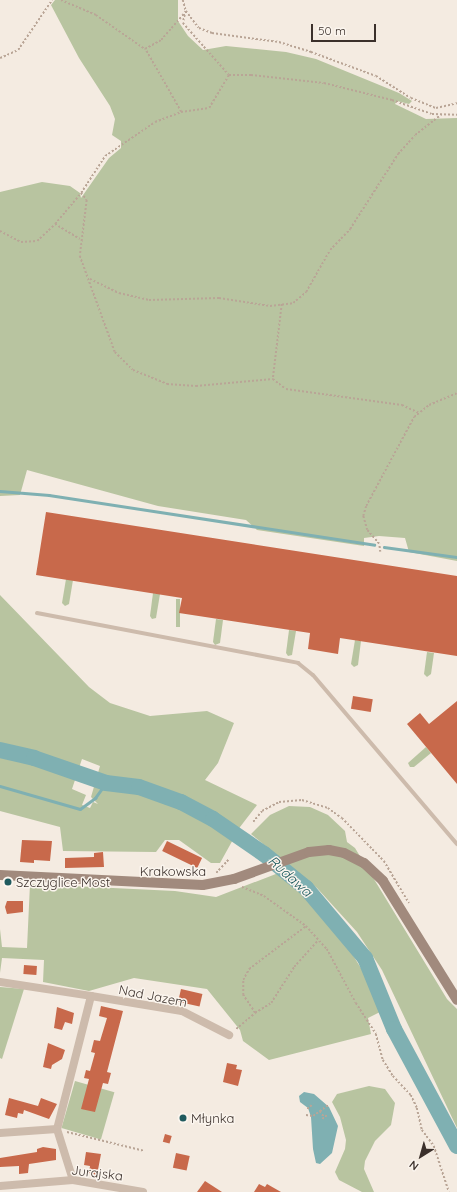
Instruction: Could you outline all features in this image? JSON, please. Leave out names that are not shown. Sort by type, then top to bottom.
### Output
[{"type":"street","name":"Krakowska","points":[[0,875],[186,886],[234,879],[303,853],[319,850],[339,852],[358,859],[371,869],[388,890],[457,1000]]},
{"type":"street","name":"Nad Jazem","points":[[0,982],[182,1011],[229,1035]]},
{"type":"street","points":[[73,1180],[57,1129],[91,996]]},
{"type":"street","points":[[0,1133],[57,1129]]},
{"type":"street","name":"Jurajska","points":[[0,1186],[73,1180],[143,1192]]},
{"type":"lane","points":[[37,613],[298,663],[313,675],[457,844]]},
{"type":"path","points":[[0,58],[18,50],[52,0]]},
{"type":"path","points":[[61,0],[96,15],[144,49],[181,112]]},
{"type":"path","points":[[184,0],[186,11],[183,23],[229,75],[251,75],[324,83],[441,115],[457,115]]},
{"type":"path","points":[[144,49],[161,40],[186,11]]},
{"type":"path","points":[[186,11],[199,28],[212,33],[279,42],[311,52],[376,76],[411,98],[436,108],[457,103]]},
{"type":"path","points":[[0,231],[21,242],[36,241],[55,224],[81,193],[105,156],[154,122],[181,112],[209,108],[229,75]]},
{"type":"path","points":[[90,279],[119,293],[149,300],[219,298],[270,306],[293,302],[306,292],[330,250],[350,229],[398,154],[415,135],[441,115]]},
{"type":"path","points":[[81,193],[87,200],[80,239],[80,256],[90,279],[115,352],[133,370],[167,384],[196,386],[273,379],[286,389],[402,405],[419,413]]},
{"type":"path","points":[[55,224],[80,239]]},
{"type":"path","points":[[273,379],[282,304]]},
{"type":"path","points":[[380,552],[379,544],[367,530],[365,511],[403,435],[419,413],[429,405],[457,393]]},
{"type":"path","points":[[253,822],[272,805],[289,800],[316,803],[342,818]]},
{"type":"path","points":[[234,879],[239,886],[264,896],[306,926],[327,949],[340,974],[376,1034],[383,1060],[393,1076],[411,1095],[417,1108],[422,1130],[434,1146],[449,1192]]},
{"type":"path","points":[[255,1013],[243,995],[242,980],[249,969],[306,926]]},
{"type":"path","points":[[229,1035],[255,1013],[271,1003],[294,967],[318,940]]},
{"type":"path","points":[[307,1109],[313,1104]]},
{"type":"path","points":[[306,1115],[313,1116],[328,1105]]},
{"type":"path","points":[[320,1111],[324,1117]]},
{"type":"path","points":[[322,1119],[327,1115]]},
{"type":"path","points":[[57,1129],[145,1151]]},
{"type":"green space","points":[[55,0],[178,0],[178,21],[188,36],[203,50],[226,46],[286,52],[316,59],[399,93],[412,101],[409,104],[397,101],[395,104],[426,119],[457,118],[457,561],[409,552],[405,538],[379,536],[364,538],[364,546],[257,530],[246,520],[158,506],[27,470],[20,495],[0,496],[0,192],[42,182],[70,186],[80,193],[81,198],[109,158],[121,148],[121,141],[112,135],[115,119],[110,106],[79,58],[51,5]]},
{"type":"green space","points":[[66,579],[73,580],[69,604],[65,606],[62,603]]},
{"type":"green space","points":[[153,593],[160,594],[156,618],[152,619],[150,616]]},
{"type":"green space","points":[[0,595],[89,687],[110,703],[150,716],[207,711],[234,723],[218,763],[205,780],[257,805],[240,827],[220,863],[211,863],[179,840],[165,840],[156,852],[63,851],[60,827],[0,811]],"holes":[[[82,759],[100,766],[91,797],[98,804],[93,802],[90,808],[82,805],[86,795],[72,789]]]},
{"type":"green space","points":[[176,599],[180,599],[180,627],[176,627]]},
{"type":"green space","points":[[216,619],[223,620],[220,643],[215,645],[213,642]]},
{"type":"green space","points":[[289,630],[296,631],[292,655],[288,656],[286,653]]},
{"type":"green space","points":[[355,640],[361,641],[358,665],[354,667],[351,664]]},
{"type":"green space","points":[[427,652],[434,653],[431,674],[427,677],[424,674]]},
{"type":"green space","points":[[426,747],[431,753],[414,767],[410,767],[408,763]]},
{"type":"green space","points":[[289,806],[310,807],[328,815],[345,831],[347,842],[355,848],[447,999],[457,1009],[457,1128],[382,970],[357,932],[317,888],[251,834],[270,815]]},
{"type":"green space","points":[[281,872],[339,933],[369,981],[382,1011],[368,1018],[371,1034],[269,1060],[243,1041],[240,1030],[207,989],[134,978],[89,991],[43,982],[44,960],[2,958],[0,973],[0,929],[2,947],[27,948],[30,884],[175,891],[216,897]]},
{"type":"green space","points":[[0,987],[24,989],[2,1059],[0,1058]]},
{"type":"green space","points":[[75,1081],[114,1092],[101,1139],[61,1128]]},
{"type":"green space","points":[[369,1086],[385,1089],[395,1103],[391,1125],[375,1141],[365,1161],[364,1169],[374,1192],[362,1192],[339,1180],[335,1172],[345,1149],[346,1140],[340,1117],[332,1102],[337,1094]]},
{"type":"water","points":[[304,1092],[314,1094],[329,1107],[338,1126],[332,1153],[320,1164],[316,1163],[313,1149],[311,1117],[308,1108],[300,1102],[299,1096]]},
{"type":"building","points":[[46,512],[457,576],[457,656],[340,638],[338,654],[308,649],[310,633],[179,613],[182,598],[36,575]]},
{"type":"building","points":[[353,696],[373,699],[371,712],[351,709]]},
{"type":"building","points":[[457,701],[457,784],[407,724],[420,713],[429,724]]},
{"type":"building","points":[[22,840],[52,841],[50,861],[34,860],[34,863],[20,862]]},
{"type":"building","points":[[167,841],[202,858],[197,868],[162,851]]},
{"type":"building","points":[[103,852],[104,867],[65,868],[65,858],[94,857],[94,853]]},
{"type":"building","points":[[7,901],[23,901],[23,912],[7,914],[5,907]]},
{"type":"building","points":[[24,965],[37,966],[36,975],[23,974]]},
{"type":"building","points":[[181,989],[202,994],[200,1007],[178,1002]]},
{"type":"building","points":[[101,1006],[123,1011],[107,1072],[111,1073],[108,1084],[103,1083],[95,1112],[81,1109],[89,1079],[84,1078],[86,1070],[90,1071],[95,1053],[91,1052],[94,1040],[100,1041],[107,1018],[99,1016]]},
{"type":"building","points":[[57,1007],[74,1013],[72,1024],[65,1022],[62,1030],[54,1028]]},
{"type":"building","points":[[48,1043],[65,1050],[62,1059],[52,1065],[51,1069],[43,1067]]},
{"type":"building","points":[[227,1063],[237,1065],[236,1069],[242,1070],[238,1086],[223,1082]]},
{"type":"building","points":[[9,1098],[38,1106],[41,1098],[57,1104],[49,1119],[24,1110],[23,1114],[18,1113],[17,1118],[5,1115]]},
{"type":"building","points":[[165,1134],[172,1136],[170,1144],[163,1142]]},
{"type":"building","points":[[43,1147],[56,1149],[56,1160],[29,1164],[28,1173],[19,1174],[19,1166],[0,1167],[0,1158],[37,1152],[37,1149]]},
{"type":"building","points":[[86,1152],[101,1154],[97,1175],[89,1173],[90,1166],[84,1165]]},
{"type":"building","points":[[176,1153],[190,1156],[187,1171],[173,1168]]},
{"type":"building","points":[[205,1181],[222,1192],[197,1192]]},
{"type":"building","points":[[259,1184],[265,1187],[267,1184],[281,1192],[254,1192]]},
{"type":"waterway","points":[[0,491],[49,495],[374,545]]},
{"type":"waterway","points":[[384,547],[457,557]]},
{"type":"waterway","name":"Rudawa","points":[[0,750],[34,758],[106,783],[139,787],[181,802],[213,819],[264,854],[306,888],[365,958],[394,1029],[457,1146]]},
{"type":"waterway","points":[[0,786],[80,809],[95,798],[106,783]]},
{"type":"place","name":"Szczyglice Most","points":[[8,882]]},
{"type":"place","name":"Młynka","points":[[183,1118]]}]
